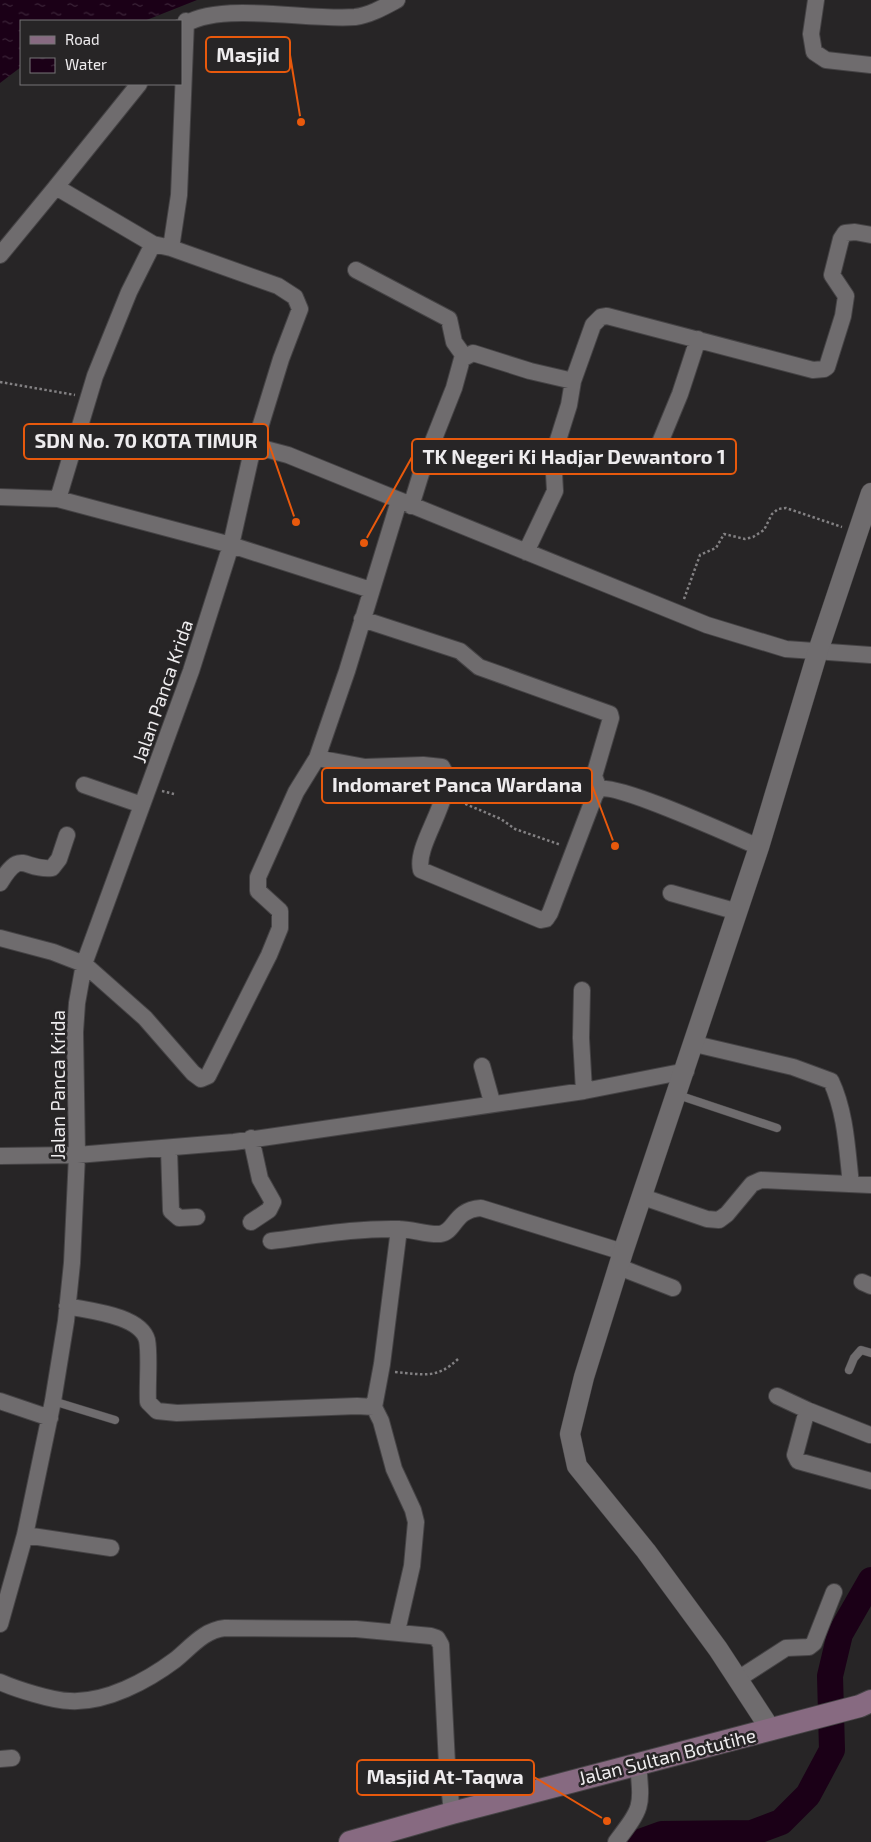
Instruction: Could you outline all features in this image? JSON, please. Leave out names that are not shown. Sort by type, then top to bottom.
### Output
[{"type":"main road","name":"Jalan Sultan Botutihe","points":[[350,1842],[866,1703]]},
{"type":"street","points":[[172,248],[179,195],[184,24],[204,10],[241,4],[354,17],[379,10],[397,0]]},
{"type":"street","points":[[816,0],[810,34],[814,52],[826,60],[871,65]]},
{"type":"street","points":[[0,254],[138,85]]},
{"type":"street","name":"Jalan Panca Krida","points":[[0,1624],[25,1535],[63,1351],[72,1263],[77,1155],[75,1032],[77,1003],[84,964],[191,671],[231,545],[254,446],[281,358],[300,309],[298,300],[278,286],[172,248],[153,244],[56,187]]},
{"type":"street","points":[[526,552],[555,492],[553,456],[569,405],[573,381],[593,325],[601,317],[618,317],[813,370],[824,370],[827,367],[843,316],[846,296],[832,275],[841,239],[845,233],[855,232],[871,235]]},
{"type":"street","points":[[58,499],[88,398],[108,342],[153,244]]},
{"type":"street","points":[[356,270],[449,319],[454,342],[464,356]]},
{"type":"street","points":[[654,457],[680,394],[698,339]]},
{"type":"street","points":[[0,938],[53,952],[84,964],[145,1018],[193,1073],[201,1078],[208,1076],[277,935],[282,918],[280,911],[258,891],[258,877],[292,799],[316,758],[348,671],[371,590],[464,356],[473,353],[530,371],[573,381]]},
{"type":"street","points":[[254,446],[288,455],[707,625],[786,649],[871,655]]},
{"type":"street","points":[[626,452],[684,465]]},
{"type":"street","points":[[771,1730],[738,1679],[646,1551],[577,1466],[572,1451],[570,1434],[572,1417],[621,1259],[678,1095],[760,847],[818,651],[871,493]]},
{"type":"street","points":[[0,497],[58,499],[231,545],[371,590]]},
{"type":"street","points":[[362,619],[460,652],[479,667],[610,714],[611,718],[594,776],[599,789]]},
{"type":"street","points":[[316,758],[365,767],[438,765],[445,771],[444,795],[420,866],[424,872],[541,920],[546,919],[550,913],[595,795],[599,789],[607,788],[648,802],[760,847]]},
{"type":"street","points":[[84,785],[142,805]]},
{"type":"street","points":[[0,883],[12,865],[18,862],[52,868],[58,859],[67,835]]},
{"type":"street","points":[[671,893],[738,912]]},
{"type":"street","points":[[582,990],[581,1038],[584,1090]]},
{"type":"street","points":[[695,1044],[793,1067],[831,1082],[838,1095],[845,1131],[851,1184]]},
{"type":"street","points":[[482,1066],[492,1102]]},
{"type":"street","points":[[0,1156],[77,1155],[169,1149],[584,1090],[686,1071]]},
{"type":"street","points":[[251,1138],[260,1179],[273,1202],[269,1210],[251,1222]]},
{"type":"street","points":[[169,1149],[171,1211],[179,1218],[197,1217]]},
{"type":"street","points":[[643,1197],[707,1219],[719,1220],[727,1214],[752,1184],[761,1180],[871,1185]]},
{"type":"street","points":[[272,1241],[345,1232],[399,1229],[444,1233],[460,1214],[468,1210],[481,1208],[621,1259],[674,1288]]},
{"type":"street","points":[[397,1631],[412,1566],[416,1522],[413,1510],[394,1469],[381,1421],[374,1408],[381,1371],[399,1229]]},
{"type":"street","points":[[67,1306],[123,1318],[142,1329],[147,1340],[148,1402],[157,1411],[177,1413],[357,1406],[374,1408]]},
{"type":"street","points":[[777,1396],[870,1435]]},
{"type":"street","points":[[0,1401],[50,1418]]},
{"type":"street","points":[[807,1410],[795,1455],[798,1461],[871,1482]]},
{"type":"street","points":[[25,1535],[111,1548]]},
{"type":"street","points":[[738,1679],[786,1648],[809,1647],[814,1643],[834,1592]]},
{"type":"street","points":[[0,1682],[68,1702],[84,1701],[120,1691],[155,1674],[215,1629],[330,1628],[397,1631],[437,1638],[441,1645],[452,1813]]},
{"type":"street","points":[[616,1842],[639,1810],[641,1796],[638,1764]]},
{"type":"lane","points":[[678,1095],[777,1128]]},
{"type":"lane","points":[[849,1370],[854,1358],[861,1350],[871,1353]]},
{"type":"lane","points":[[53,1401],[115,1420]]},
{"type":"path","points":[[0,382],[88,398]]},
{"type":"path","points":[[679,614],[700,554],[716,548],[724,534],[745,539],[759,534],[778,509],[786,508],[858,532]]},
{"type":"path","points":[[444,795],[501,819],[515,829],[575,849]]},
{"type":"path","points":[[381,1371],[434,1375],[444,1371],[458,1359]]},
{"type":"water","points":[[0,0],[197,0],[147,20],[20,20],[20,68],[0,83]]},
{"type":"waterway","points":[[640,1842],[662,1834],[752,1833],[781,1822],[808,1795],[832,1750],[830,1676],[840,1634],[871,1580]]},
{"type":"place","name":"Masjid","points":[[301,122]]},
{"type":"place","name":"SDN No. 70 KOTA TIMUR","points":[[296,522]]},
{"type":"place","name":"TK Negeri Ki Hadjar Dewantoro 1","points":[[364,543]]},
{"type":"place","name":"Indomaret Panca Wardana","points":[[615,846]]},
{"type":"place","name":"Masjid At-Taqwa","points":[[607,1821]]}]
